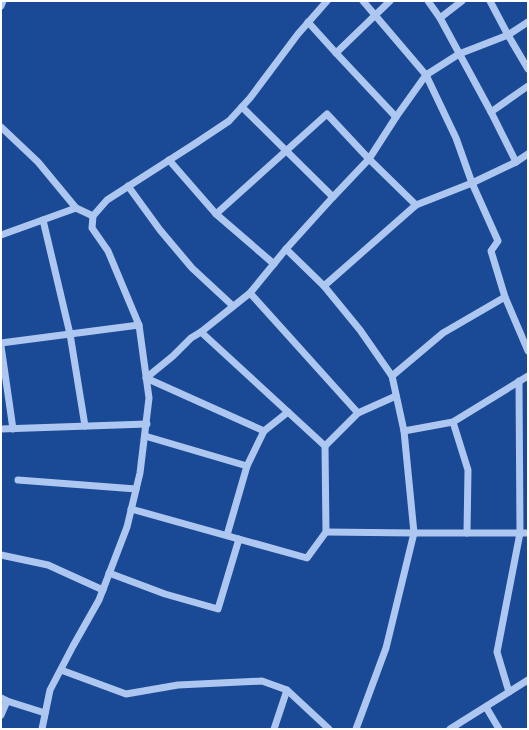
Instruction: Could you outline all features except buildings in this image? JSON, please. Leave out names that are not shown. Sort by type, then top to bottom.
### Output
[{"type":"street","points":[[1,6],[3,1]]},
{"type":"street","points":[[42,729],[50,690],[99,600],[127,527],[140,473],[147,424],[149,398],[139,325],[108,251],[92,228],[93,216],[107,200],[229,121],[250,98],[298,34],[327,1]]},
{"type":"street","points":[[363,1],[426,75],[456,138],[472,183],[498,241],[491,251],[506,297],[528,351]]},
{"type":"street","points":[[336,53],[390,1]]},
{"type":"street","points":[[428,1],[440,18],[492,112],[516,162]]},
{"type":"street","points":[[440,18],[462,1]]},
{"type":"street","points":[[490,1],[528,69]]},
{"type":"street","points":[[308,22],[396,117]]},
{"type":"street","points":[[146,378],[173,356],[191,338],[201,332],[250,293],[286,249],[369,160],[396,117],[426,75],[460,54],[508,35],[528,22]]},
{"type":"street","points":[[492,112],[528,86]]},
{"type":"street","points":[[242,107],[333,197]]},
{"type":"street","points":[[216,214],[328,114],[369,160],[416,205]]},
{"type":"street","points":[[1,127],[38,162],[76,208],[93,216]]},
{"type":"street","points":[[324,286],[416,205],[472,183],[516,162],[528,154]]},
{"type":"street","points":[[169,160],[216,214],[274,264]]},
{"type":"street","points":[[128,186],[160,230],[192,268],[233,306]]},
{"type":"street","points":[[1,235],[76,208]]},
{"type":"street","points":[[43,220],[70,334],[84,426]]},
{"type":"street","points":[[286,249],[324,286],[360,330],[392,376],[404,431],[414,533],[386,648],[356,729]]},
{"type":"street","points":[[250,293],[358,413]]},
{"type":"street","points":[[392,376],[443,333],[506,297]]},
{"type":"street","points":[[13,429],[1,345],[139,325]]},
{"type":"street","points":[[201,332],[325,446]]},
{"type":"street","points":[[404,431],[453,422],[528,376]]},
{"type":"street","points":[[146,378],[264,431]]},
{"type":"street","points":[[509,692],[497,652],[524,533],[519,381]]},
{"type":"street","points":[[131,509],[307,558],[326,532],[325,446],[358,413],[396,396]]},
{"type":"street","points":[[227,536],[247,466],[264,431],[288,412]]},
{"type":"street","points":[[453,422],[468,470],[467,533]]},
{"type":"street","points":[[1,429],[147,424]]},
{"type":"street","points":[[145,436],[247,466]]},
{"type":"street","points":[[18,480],[136,489]]},
{"type":"street","points":[[326,532],[524,533]]},
{"type":"street","points":[[109,573],[165,594],[218,609],[239,539]]},
{"type":"street","points":[[2,557],[48,565],[103,590]]},
{"type":"street","points":[[61,670],[126,694],[178,685],[262,681],[287,690],[329,729]]},
{"type":"street","points":[[450,729],[528,680]]},
{"type":"street","points":[[274,729],[287,690]]},
{"type":"street","points":[[1,715],[4,700],[45,713]]},
{"type":"street","points":[[486,707],[499,729]]}]
